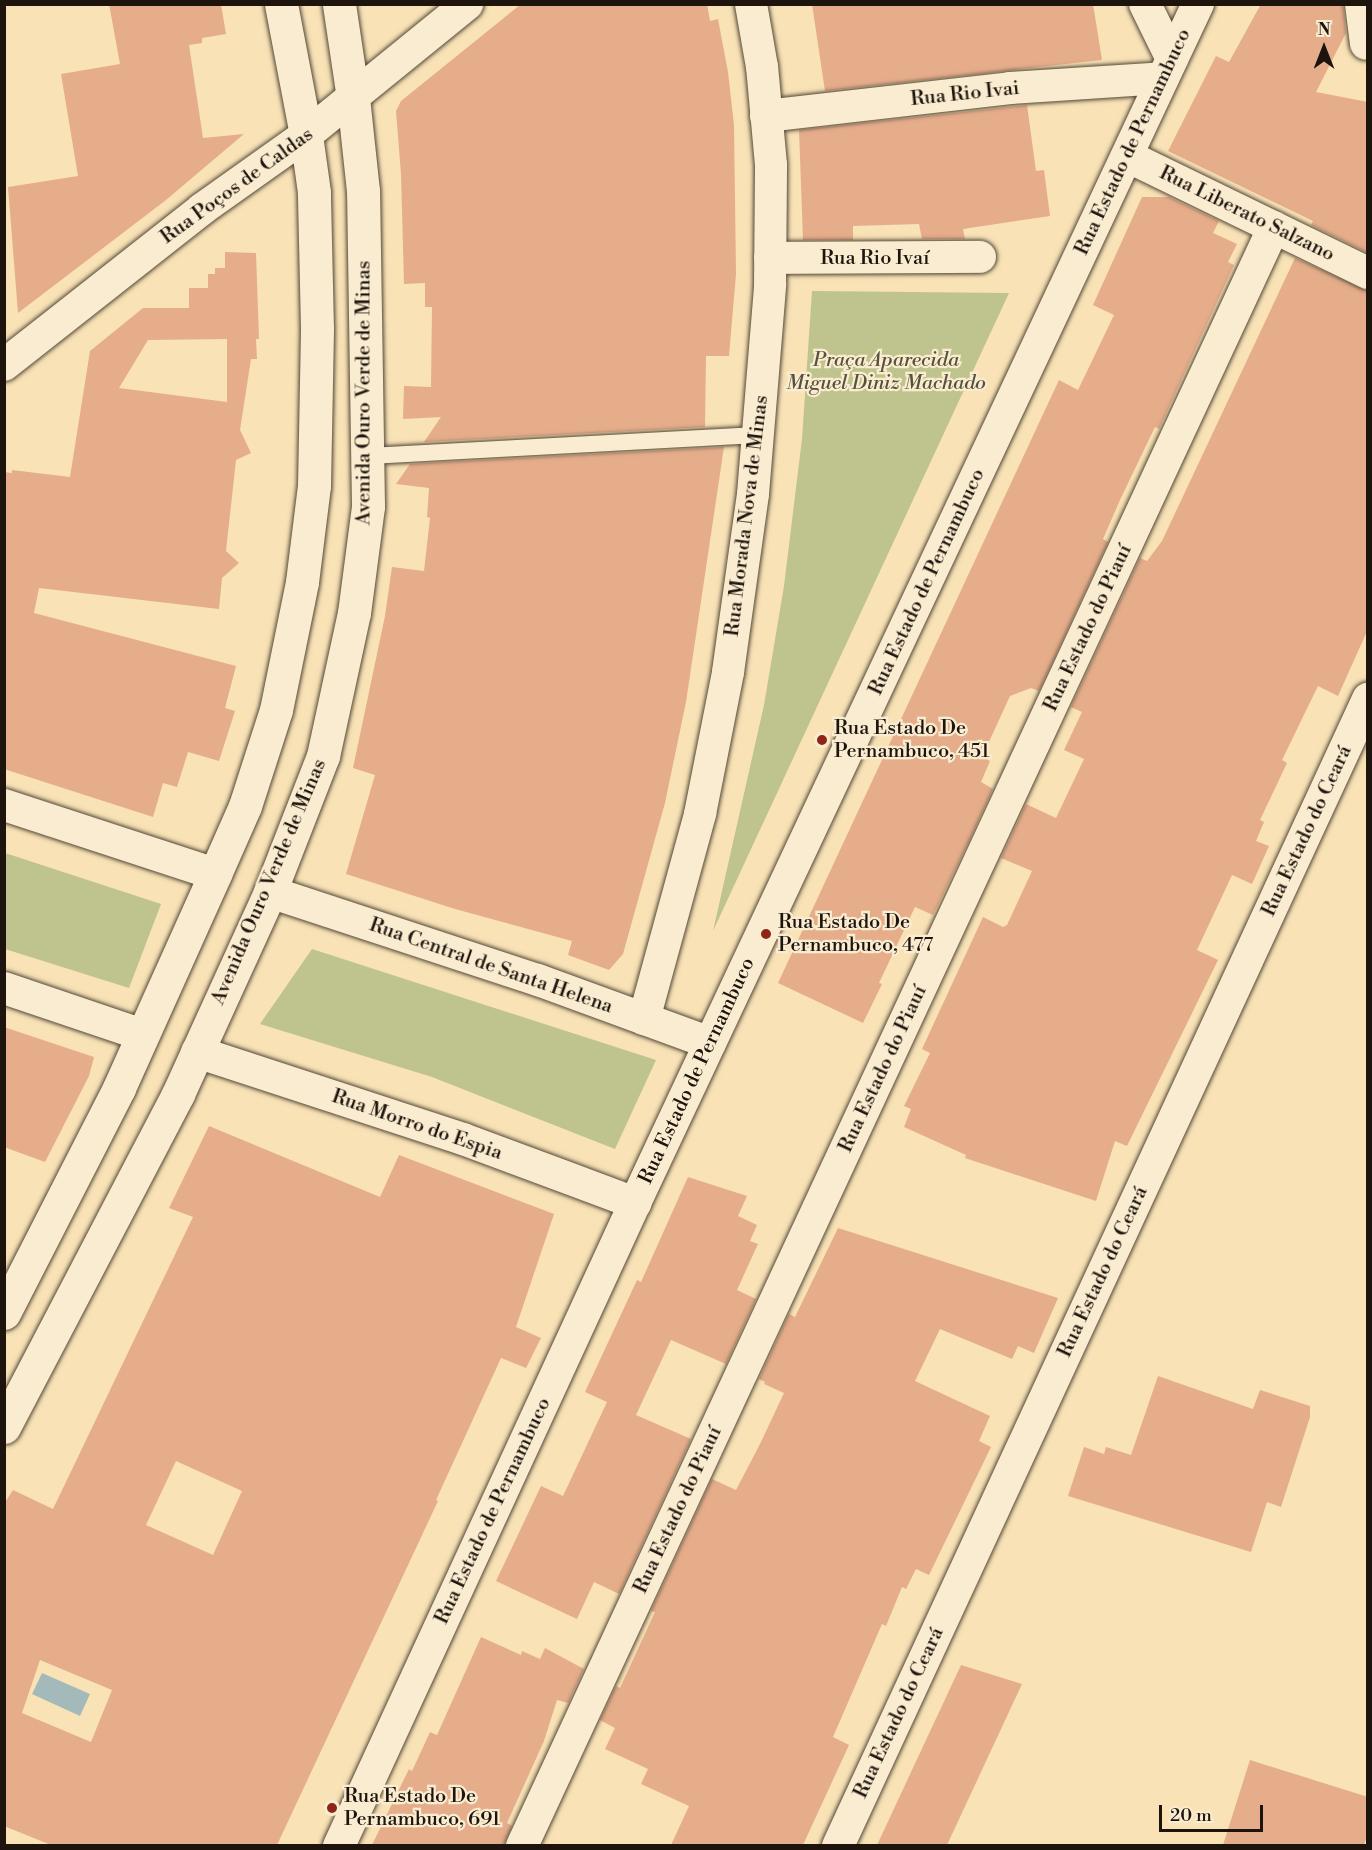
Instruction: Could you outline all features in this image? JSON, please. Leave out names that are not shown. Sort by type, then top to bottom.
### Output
[{"type":"street","points":[[4,1314],[119,1088],[143,1035],[245,806],[276,710],[302,582],[314,486],[316,306],[314,192],[306,135],[281,4]]},
{"type":"street","name":"Avenida Ouro Verde de Minas","points":[[4,1427],[198,1052],[270,892],[323,756],[354,613],[368,506],[363,191],[353,98],[339,4]]},
{"type":"street","name":"Rua Poços de Caldas","points":[[4,364],[202,209],[306,135],[467,4]]},
{"type":"street","name":"Rua Morada Nova de Minas","points":[[644,1019],[700,814],[723,694],[758,435],[770,258],[771,165],[751,4]]},
{"type":"street","points":[[1145,4],[1168,69]]},
{"type":"street","name":"Rua Estado de Pernambuco","points":[[339,1845],[635,1203],[1198,4]]},
{"type":"street","points":[[1361,4],[1366,44]]},
{"type":"street","name":"Rua Rio Ivai","points":[[766,116],[1168,69]]},
{"type":"street","name":"Rua Liberato Salzano","points":[[1127,156],[1368,273]]},
{"type":"street","name":"Rua Estado do Piauí","points":[[522,1845],[1274,228]]},
{"type":"street","name":"Rua Rio Ivaí","points":[[770,258],[980,257]]},
{"type":"street","name":"Rua Estado do Ceará","points":[[838,1845],[1368,699]]},
{"type":"street","points":[[4,805],[215,874]]},
{"type":"street","name":"Rua Central de Santa Helena","points":[[270,892],[538,980],[710,1043]]},
{"type":"street","points":[[4,988],[143,1035]]},
{"type":"street","name":"Rua Morro do Espia","points":[[198,1052],[463,1139],[635,1203]]},
{"type":"lane","points":[[368,456],[758,435]]},
{"type":"green space","name":"Praça Aparecida Miguel Diniz Machado","points":[[812,291],[1009,293],[713,931],[764,705],[784,586],[802,439]]},
{"type":"green space","points":[[5,853],[161,904],[129,988],[5,949]]},
{"type":"green space","points":[[312,949],[656,1060],[615,1149],[432,1077],[260,1024]]},
{"type":"shaded area","points":[[42,1673],[90,1694],[80,1716],[32,1694]]},
{"type":"building","points":[[109,4],[221,4],[226,34],[202,38],[202,43],[189,45],[203,138],[244,134],[166,200],[18,313],[8,187],[78,176],[61,74],[120,64]]},
{"type":"building","points":[[521,4],[707,4],[710,21],[718,19],[728,72],[734,125],[736,274],[729,356],[706,356],[705,427],[424,442],[441,417],[403,419],[404,386],[431,387],[432,307],[425,307],[425,283],[404,284],[401,174],[396,111],[401,101]]},
{"type":"building","points":[[812,4],[1093,4],[1102,60],[825,91]]},
{"type":"building","points":[[1261,4],[1343,4],[1346,33],[1316,92],[1368,102],[1368,253],[1311,225],[1313,221],[1168,151],[1216,56],[1229,62]]},
{"type":"building","points":[[1027,105],[1036,171],[1044,170],[1050,216],[963,229],[965,239],[922,239],[919,224],[853,226],[853,240],[803,240],[799,130]]},
{"type":"building","points":[[1142,197],[1169,197],[1219,221],[1213,233],[1237,244],[1228,262],[1234,265],[1159,429],[1155,427],[1120,500],[1103,539],[1108,542],[1039,691],[1031,688],[1010,696],[982,757],[990,761],[981,782],[993,789],[933,915],[915,907],[863,1023],[778,983],[1059,380],[1078,390],[1114,315],[1093,305]]},
{"type":"building","points":[[225,252],[256,253],[259,339],[256,339],[257,359],[251,359],[240,430],[251,453],[236,460],[226,551],[239,563],[222,578],[219,609],[39,588],[34,613],[236,666],[225,708],[235,711],[219,761],[188,752],[177,787],[163,783],[153,817],[4,769],[4,472],[12,473],[12,470],[70,477],[90,351],[143,308],[189,308],[189,288],[208,288],[208,274],[215,274],[215,268],[225,268]],"holes":[[[227,339],[227,402],[119,388],[148,340]]]},
{"type":"building","points":[[1295,258],[1368,291],[1368,629],[1338,696],[1318,686],[1282,760],[1287,763],[1260,820],[1264,822],[1256,841],[1269,846],[1252,884],[1232,875],[1197,950],[1218,960],[1127,1146],[1115,1141],[1096,1201],[965,1158],[966,1155],[904,1127],[911,1109],[904,1106],[930,1053],[922,1049],[983,917],[1003,927],[1007,925],[1032,871],[1001,858],[1026,804],[1056,818],[1084,759],[1064,750],[1082,712],[1071,707],[1140,558],[1147,561],[1162,541]]},
{"type":"building","points":[[724,447],[686,702],[665,803],[623,954],[609,970],[568,955],[572,941],[455,909],[346,874],[375,775],[353,768],[385,616],[392,567],[424,571],[430,518],[427,517],[429,488],[396,484],[410,464]]},
{"type":"building","points":[[4,1027],[94,1057],[89,1076],[45,1162],[4,1147]]},
{"type":"building","points":[[209,1126],[380,1197],[399,1155],[554,1214],[516,1327],[541,1338],[526,1368],[501,1358],[436,1500],[438,1501],[277,1845],[51,1845],[4,1826],[4,1504],[13,1490],[53,1509],[193,1217],[169,1208]],"holes":[[[176,1461],[242,1491],[213,1555],[146,1525]],[[40,1660],[112,1690],[91,1742],[22,1713]]]},
{"type":"building","points":[[688,1177],[747,1196],[738,1216],[757,1225],[750,1241],[758,1244],[737,1290],[756,1299],[726,1364],[671,1340],[636,1415],[691,1439],[619,1594],[594,1582],[577,1619],[496,1581],[541,1486],[563,1496],[607,1402],[585,1392],[637,1280],[641,1282]]},
{"type":"building","points":[[838,1228],[1058,1298],[1034,1353],[1018,1346],[1012,1359],[940,1329],[915,1381],[990,1416],[979,1441],[991,1447],[929,1575],[916,1569],[906,1589],[902,1587],[886,1626],[882,1624],[833,1737],[849,1745],[803,1845],[671,1845],[689,1806],[641,1784],[648,1769],[605,1749],[615,1728],[600,1720],[616,1686],[620,1688],[655,1612],[651,1611],[712,1479],[736,1490],[760,1444],[784,1393],[764,1384],[765,1382],[759,1379],[789,1314],[795,1317]]},
{"type":"building","points":[[1158,1376],[1253,1409],[1260,1390],[1310,1406],[1310,1417],[1281,1507],[1267,1502],[1251,1552],[1068,1496],[1084,1447],[1104,1454],[1106,1447],[1131,1455]]},
{"type":"building","points":[[481,1637],[521,1655],[522,1651],[540,1659],[545,1648],[584,1669],[568,1703],[557,1700],[544,1741],[507,1823],[512,1826],[504,1845],[372,1845],[430,1732],[437,1735]]},
{"type":"building","points":[[961,1665],[1022,1684],[947,1845],[877,1845]]},
{"type":"building","points":[[1250,1760],[1368,1797],[1368,1833],[1364,1845],[1223,1845]]},
{"type":"place","name":"Rua Estado De Pernambuco, 451","points":[[822,740]]},
{"type":"place","name":"Rua Estado De Pernambuco, 477","points":[[766,934]]},
{"type":"place","name":"Rua Estado De Pernambuco, 691","points":[[332,1808]]}]
